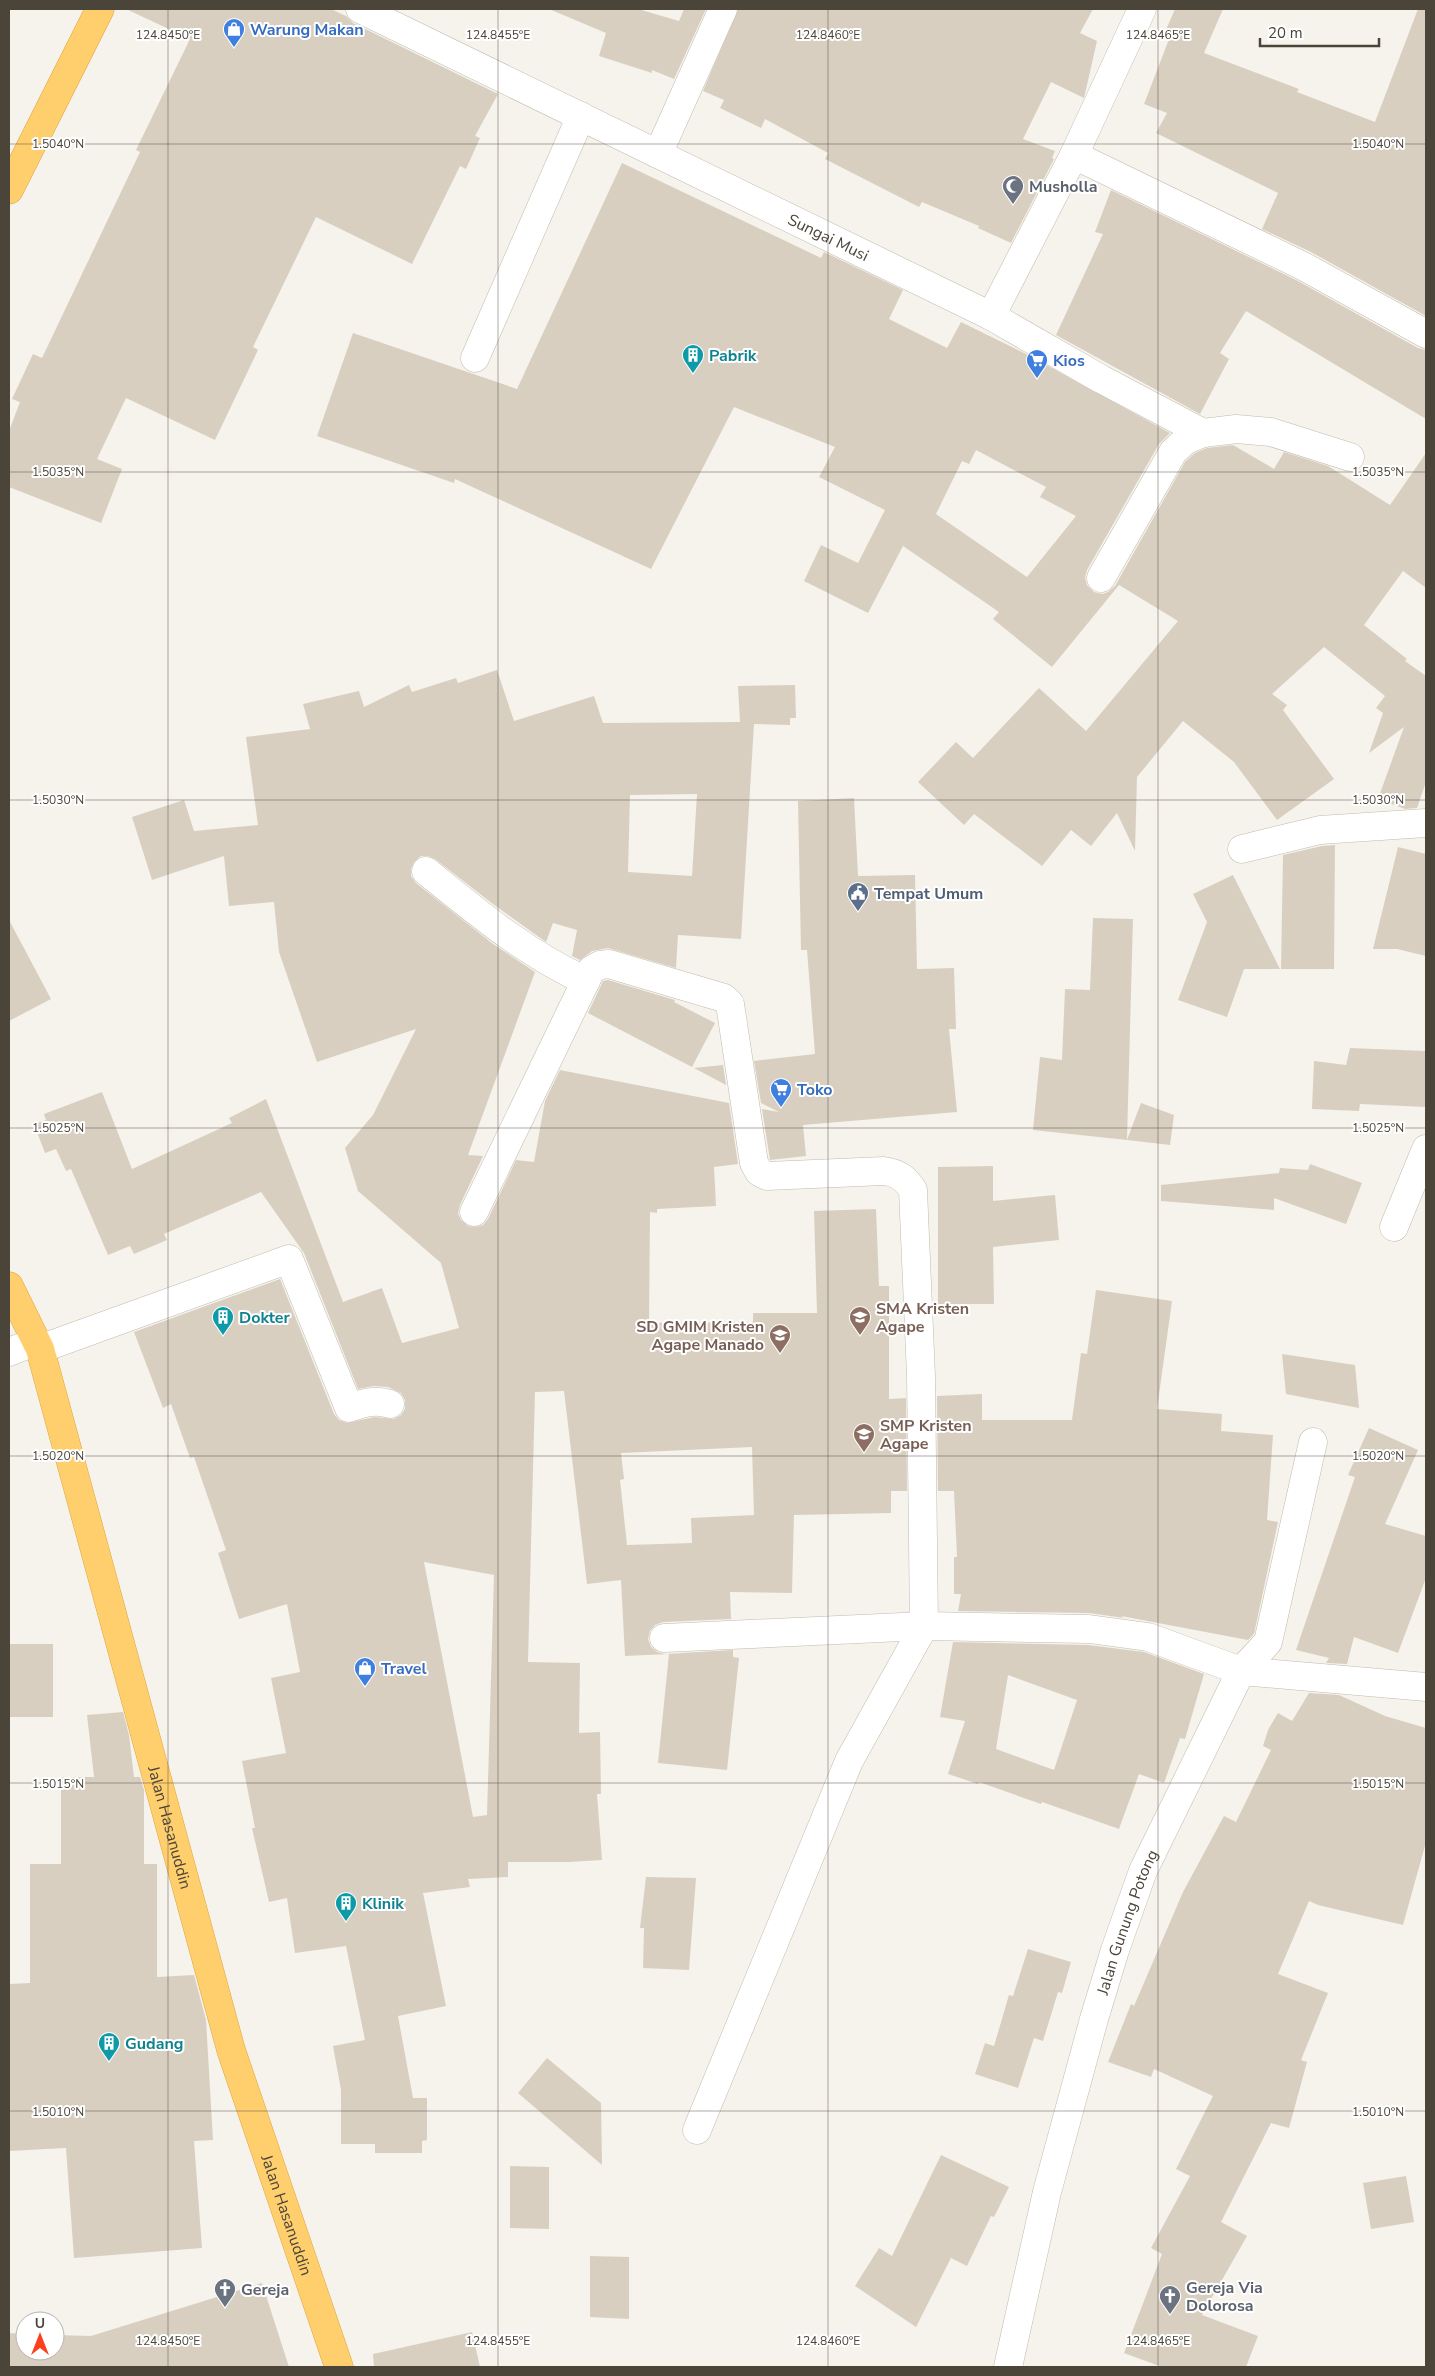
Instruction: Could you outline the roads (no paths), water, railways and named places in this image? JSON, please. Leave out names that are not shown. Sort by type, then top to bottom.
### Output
[{"type":"highway","points":[[9,190],[100,9]]},
{"type":"highway","name":"Jalan Hasanuddin","points":[[10,1294],[38,1345],[231,2050],[339,2367]]},
{"type":"street","name":"Sungai Musi","points":[[360,9],[991,316],[1101,379],[1203,433]]},
{"type":"street","points":[[658,154],[723,9]]},
{"type":"street","points":[[991,316],[1074,155],[1142,9]]},
{"type":"street","points":[[476,358],[581,116]]},
{"type":"street","points":[[1074,155],[1302,266],[1426,334]]},
{"type":"street","points":[[1101,578],[1173,452],[1186,440],[1203,433],[1236,429],[1271,432],[1350,456]]},
{"type":"street","points":[[1242,849],[1320,830],[1426,823]]},
{"type":"street","points":[[426,871],[502,933],[550,963],[586,981]]},
{"type":"street","points":[[474,1212],[591,970],[600,965],[614,964],[724,998],[730,1004],[754,1163],[759,1172],[767,1176],[780,1177],[819,1173],[884,1171],[895,1173],[906,1180],[913,1190],[921,1376],[924,1626],[849,1761],[697,2130]]},
{"type":"street","points":[[1394,1227],[1426,1149]]},
{"type":"street","points":[[9,1352],[38,1345],[289,1259],[349,1408],[369,1401],[380,1400],[390,1404]]},
{"type":"street","name":"Jalan Gunung Potong","points":[[1008,2367],[1052,2173],[1115,1950],[1144,1871],[1241,1671],[1268,1642],[1313,1442]]},
{"type":"street","points":[[664,1638],[924,1626],[1089,1629],[1148,1637],[1241,1671],[1426,1687]]},
{"type":"place","name":"Warung Makan","points":[[234,48]]},
{"type":"place","name":"Musholla","points":[[1013,205]]},
{"type":"place","name":"Pabrik","points":[[693,374]]},
{"type":"place","name":"Kios","points":[[1037,379]]},
{"type":"place","name":"Tempat Umum","points":[[858,912]]},
{"type":"place","name":"Toko","points":[[781,1108]]},
{"type":"place","name":"Dokter","points":[[223,1336]]},
{"type":"place","name":"SMA Kristen Agape","points":[[860,1336]]},
{"type":"place","name":"SD GMIM Kristen Agape Manado","points":[[780,1354]]},
{"type":"place","name":"SMP Kristen Agape","points":[[864,1453]]},
{"type":"place","name":"Travel","points":[[365,1687]]},
{"type":"place","name":"Klinik","points":[[346,1922]]},
{"type":"place","name":"Gudang","points":[[109,2062]]},
{"type":"place","name":"Gereja","points":[[225,2308]]},
{"type":"place","name":"Gereja Via Dolorosa","points":[[1170,2315]]}]
